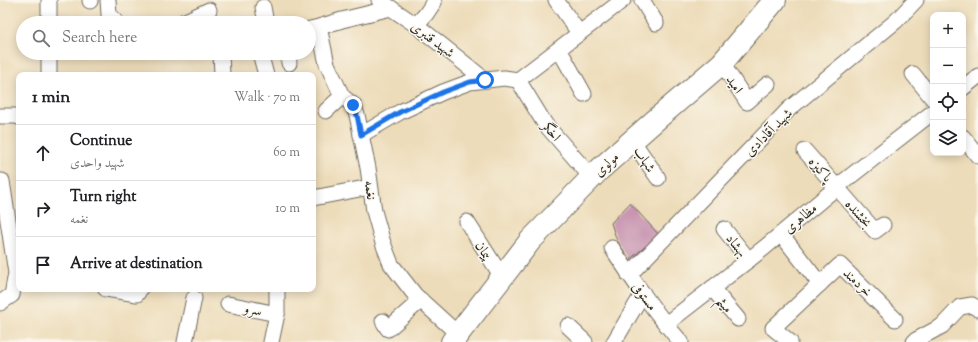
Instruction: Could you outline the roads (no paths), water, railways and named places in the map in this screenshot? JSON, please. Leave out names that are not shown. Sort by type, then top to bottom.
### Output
[{"type":"main road","name":"مولوی","points":[[455,338],[530,241],[632,140],[722,63],[775,0]]},
{"type":"street","points":[[48,16],[49,0]]},
{"type":"street","points":[[108,0],[108,15],[109,16]]},
{"type":"street","points":[[416,25],[426,14],[434,0]]},
{"type":"street","points":[[556,0],[579,33]]},
{"type":"street","points":[[361,135],[400,112],[443,92],[470,82],[504,78],[518,80],[623,0]]},
{"type":"street","points":[[642,0],[656,23]]},
{"type":"street","name":"شهید آقادادی","points":[[629,274],[789,109],[896,21],[916,0]]},
{"type":"street","points":[[316,27],[342,20],[385,4]]},
{"type":"street","name":"شهید قنبری","points":[[385,4],[416,25],[485,80]]},
{"type":"street","points":[[263,7],[265,16]]},
{"type":"street","points":[[198,16],[210,11]]},
{"type":"street","name":"نغمه","points":[[316,34],[327,64],[342,96],[353,105],[357,115],[368,168],[374,210],[383,243],[391,264],[415,295],[455,338]]},
{"type":"street","points":[[559,49],[584,94]]},
{"type":"street","points":[[48,60],[49,72]]},
{"type":"street","points":[[221,60],[222,72]]},
{"type":"street","points":[[262,60],[265,72]]},
{"type":"street","name":"امید","points":[[722,63],[747,102],[768,84]]},
{"type":"street","points":[[913,74],[930,95]]},
{"type":"street","points":[[966,86],[978,76]]},
{"type":"street","name":"اخگر","points":[[518,80],[545,124],[592,178]]},
{"type":"street","points":[[326,111],[342,96]]},
{"type":"street","name":"مظاهری","points":[[666,324],[749,260],[836,187],[930,114]]},
{"type":"street","points":[[0,116],[16,116]]},
{"type":"street","name":"شهاب","points":[[632,140],[658,178]]},
{"type":"street","points":[[966,141],[978,156]]},
{"type":"street","name":"پاکیزه","points":[[805,151],[836,187]]},
{"type":"street","points":[[1,181],[16,267]]},
{"type":"street","points":[[316,197],[370,187]]},
{"type":"street","name":"بخشنده","points":[[836,187],[876,231],[883,225]]},
{"type":"street","name":"پیمان","points":[[466,222],[502,277]]},
{"type":"street","name":"بهشاد","points":[[724,229],[749,260]]},
{"type":"street","points":[[781,234],[820,284]]},
{"type":"street","name":"مستوفی","points":[[612,248],[629,274],[681,342]]},
{"type":"street","name":"خردمند","points":[[790,342],[773,328],[840,265],[895,319]]},
{"type":"street","points":[[0,303],[12,295],[16,277]]},
{"type":"street","name":"میثم","points":[[712,288],[738,319]]},
{"type":"street","points":[[125,292],[137,294],[138,292]]},
{"type":"street","points":[[274,341],[277,314],[277,292]]},
{"type":"street","points":[[614,342],[643,293]]},
{"type":"street","points":[[184,342],[194,298]]},
{"type":"street","points":[[384,321],[388,329],[421,300]]},
{"type":"street","points":[[914,342],[942,326],[960,307],[976,303]]},
{"type":"street","name":"سرو","points":[[228,304],[277,314]]},
{"type":"street","points":[[568,326],[584,342]]}]
